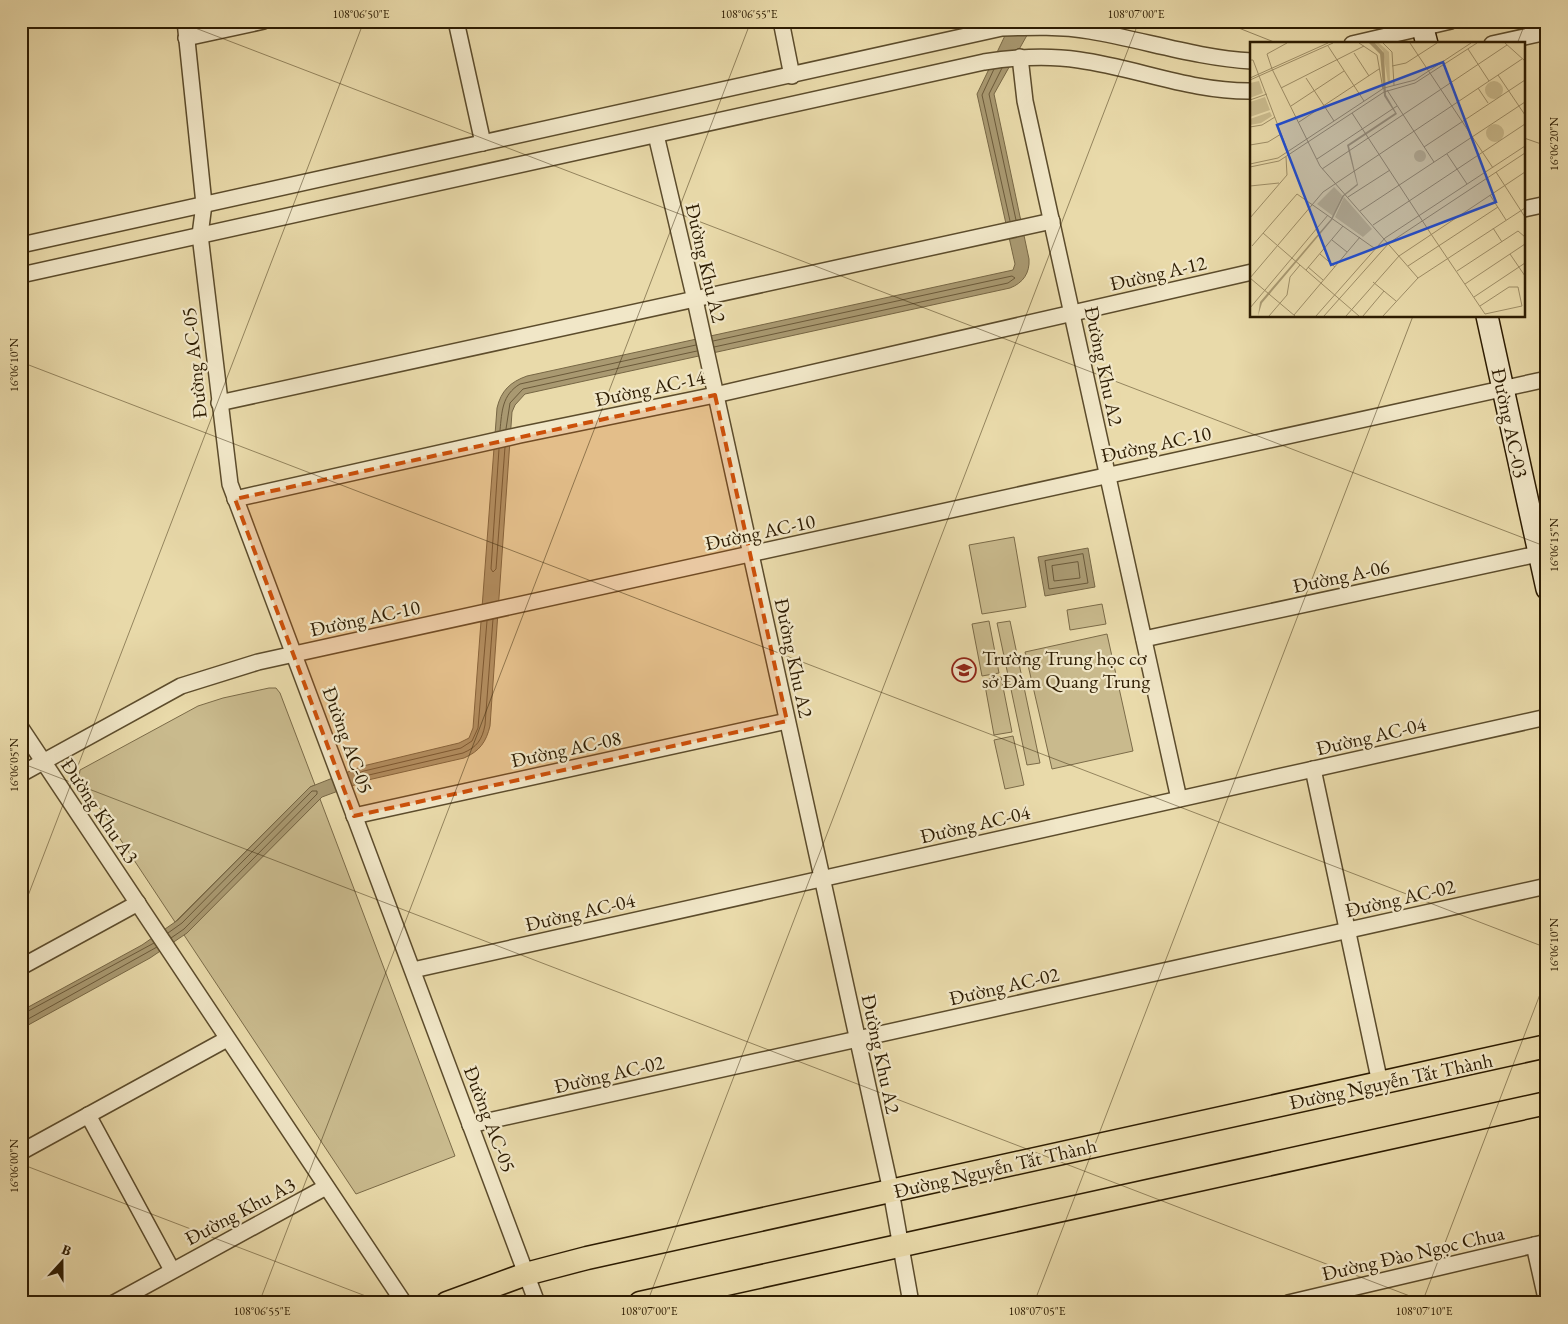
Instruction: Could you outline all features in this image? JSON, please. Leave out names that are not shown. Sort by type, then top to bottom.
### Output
[{"type":"main road","name":"Đường Nguyễn Tất Thành","points":[[447,1303],[526,1274],[1547,1046]]},
{"type":"main road","points":[[640,1303],[1547,1103]]},
{"type":"street","name":"Đường AC-05","points":[[185,21],[204,204],[200,235],[227,470],[235,499],[537,1303]]},
{"type":"street","points":[[186,38],[264,21]]},
{"type":"street","points":[[456,21],[483,143]]},
{"type":"street","points":[[781,21],[792,76]]},
{"type":"street","points":[[1363,42],[1424,31],[1451,21]]},
{"type":"street","points":[[21,245],[792,76],[987,26],[1002,28],[1090,26],[1205,56],[1250,61]]},
{"type":"street","points":[[1501,42],[1547,32]]},
{"type":"street","points":[[21,275],[984,62],[1020,57],[1050,56],[1080,60],[1218,90],[1250,91]]},
{"type":"street","name":"Đường Khu A2","points":[[1020,57],[1025,101],[1106,476],[1179,800]]},
{"type":"street","name":"Đường Khu A2","points":[[656,135],[695,300],[891,1191],[911,1303]]},
{"type":"street","points":[[1526,209],[1547,204]]},
{"type":"street","points":[[219,403],[1052,221]]},
{"type":"street","name":"Đường A-12","points":[[1072,313],[1250,272]]},
{"type":"street","name":"Đường AC-14","points":[[235,499],[520,435],[715,395],[1072,313]]},
{"type":"street","name":"Đường AC-03","points":[[1487,318],[1543,553],[1547,589]]},
{"type":"street","name":"Đường AC-10","points":[[44,762],[182,686],[222,672],[294,653],[477,615],[1547,379]]},
{"type":"street","name":"Đường A-06","points":[[1144,639],[1543,553]]},
{"type":"street","name":"Đường AC-04","points":[[413,970],[1547,717]]},
{"type":"street","name":"Đường AC-08","points":[[354,816],[787,721]]},
{"type":"street","points":[[21,728],[44,762]]},
{"type":"street","name":"Đường Khu A3","points":[[21,774],[44,762],[404,1303]]},
{"type":"street","points":[[1313,769],[1380,1083]]},
{"type":"street","name":"Đường AC-02","points":[[470,1125],[1547,886]]},
{"type":"street","points":[[21,967],[138,903]]},
{"type":"street","points":[[21,1152],[227,1039]]},
{"type":"street","name":"Đường Khu A3","points":[[88,1116],[172,1270]]},
{"type":"street","name":"Đường Khu A3","points":[[114,1303],[326,1188]]},
{"type":"street","points":[[1540,1244],[1547,1303]]},
{"type":"street","name":"Đường Đào Ngọc Chua","points":[[1288,1303],[1540,1244]]},
{"type":"highlighted area","points":[[715,395],[787,721],[354,816],[235,499]]},
{"type":"shaded area","points":[[1014,537],[1026,607],[982,614],[969,545]]},
{"type":"shaded area","points":[[1102,604],[1106,624],[1070,630],[1067,610]]},
{"type":"shaded area","points":[[989,621],[999,673],[982,676],[972,624]]},
{"type":"shaded area","points":[[1010,621],[1040,763],[1027,765],[997,623]]},
{"type":"shaded area","points":[[1107,634],[1133,751],[1052,769],[1025,652]]},
{"type":"shaded area","points":[[1001,677],[1012,732],[994,735],[984,680]]},
{"type":"shaded area","points":[[276,688],[280,693],[315,785],[310,787],[175,922],[79,777],[80,770],[198,706],[223,698]]},
{"type":"shaded area","points":[[1013,736],[1024,785],[1005,789],[994,740]]},
{"type":"shaded area","points":[[320,799],[455,1156],[356,1194],[184,935]]},
{"type":"water","points":[[1012,21],[1035,21],[994,94],[1029,259],[1025,277],[1010,288],[525,394],[515,405],[512,412],[490,726],[482,745],[464,758],[368,780],[322,797],[187,933],[150,958],[21,1029],[21,1011],[142,945],[178,920],[310,787],[363,766],[459,743],[469,738],[473,728],[497,408],[501,397],[511,384],[527,376],[1013,270],[1015,264],[977,94]]},
{"type":"water","points":[[1088,548],[1095,587],[1045,596],[1038,557]]},
{"type":"place","name":"Trường Trung học cơ sở Đàm Quang Trung","points":[[964,670]]}]
